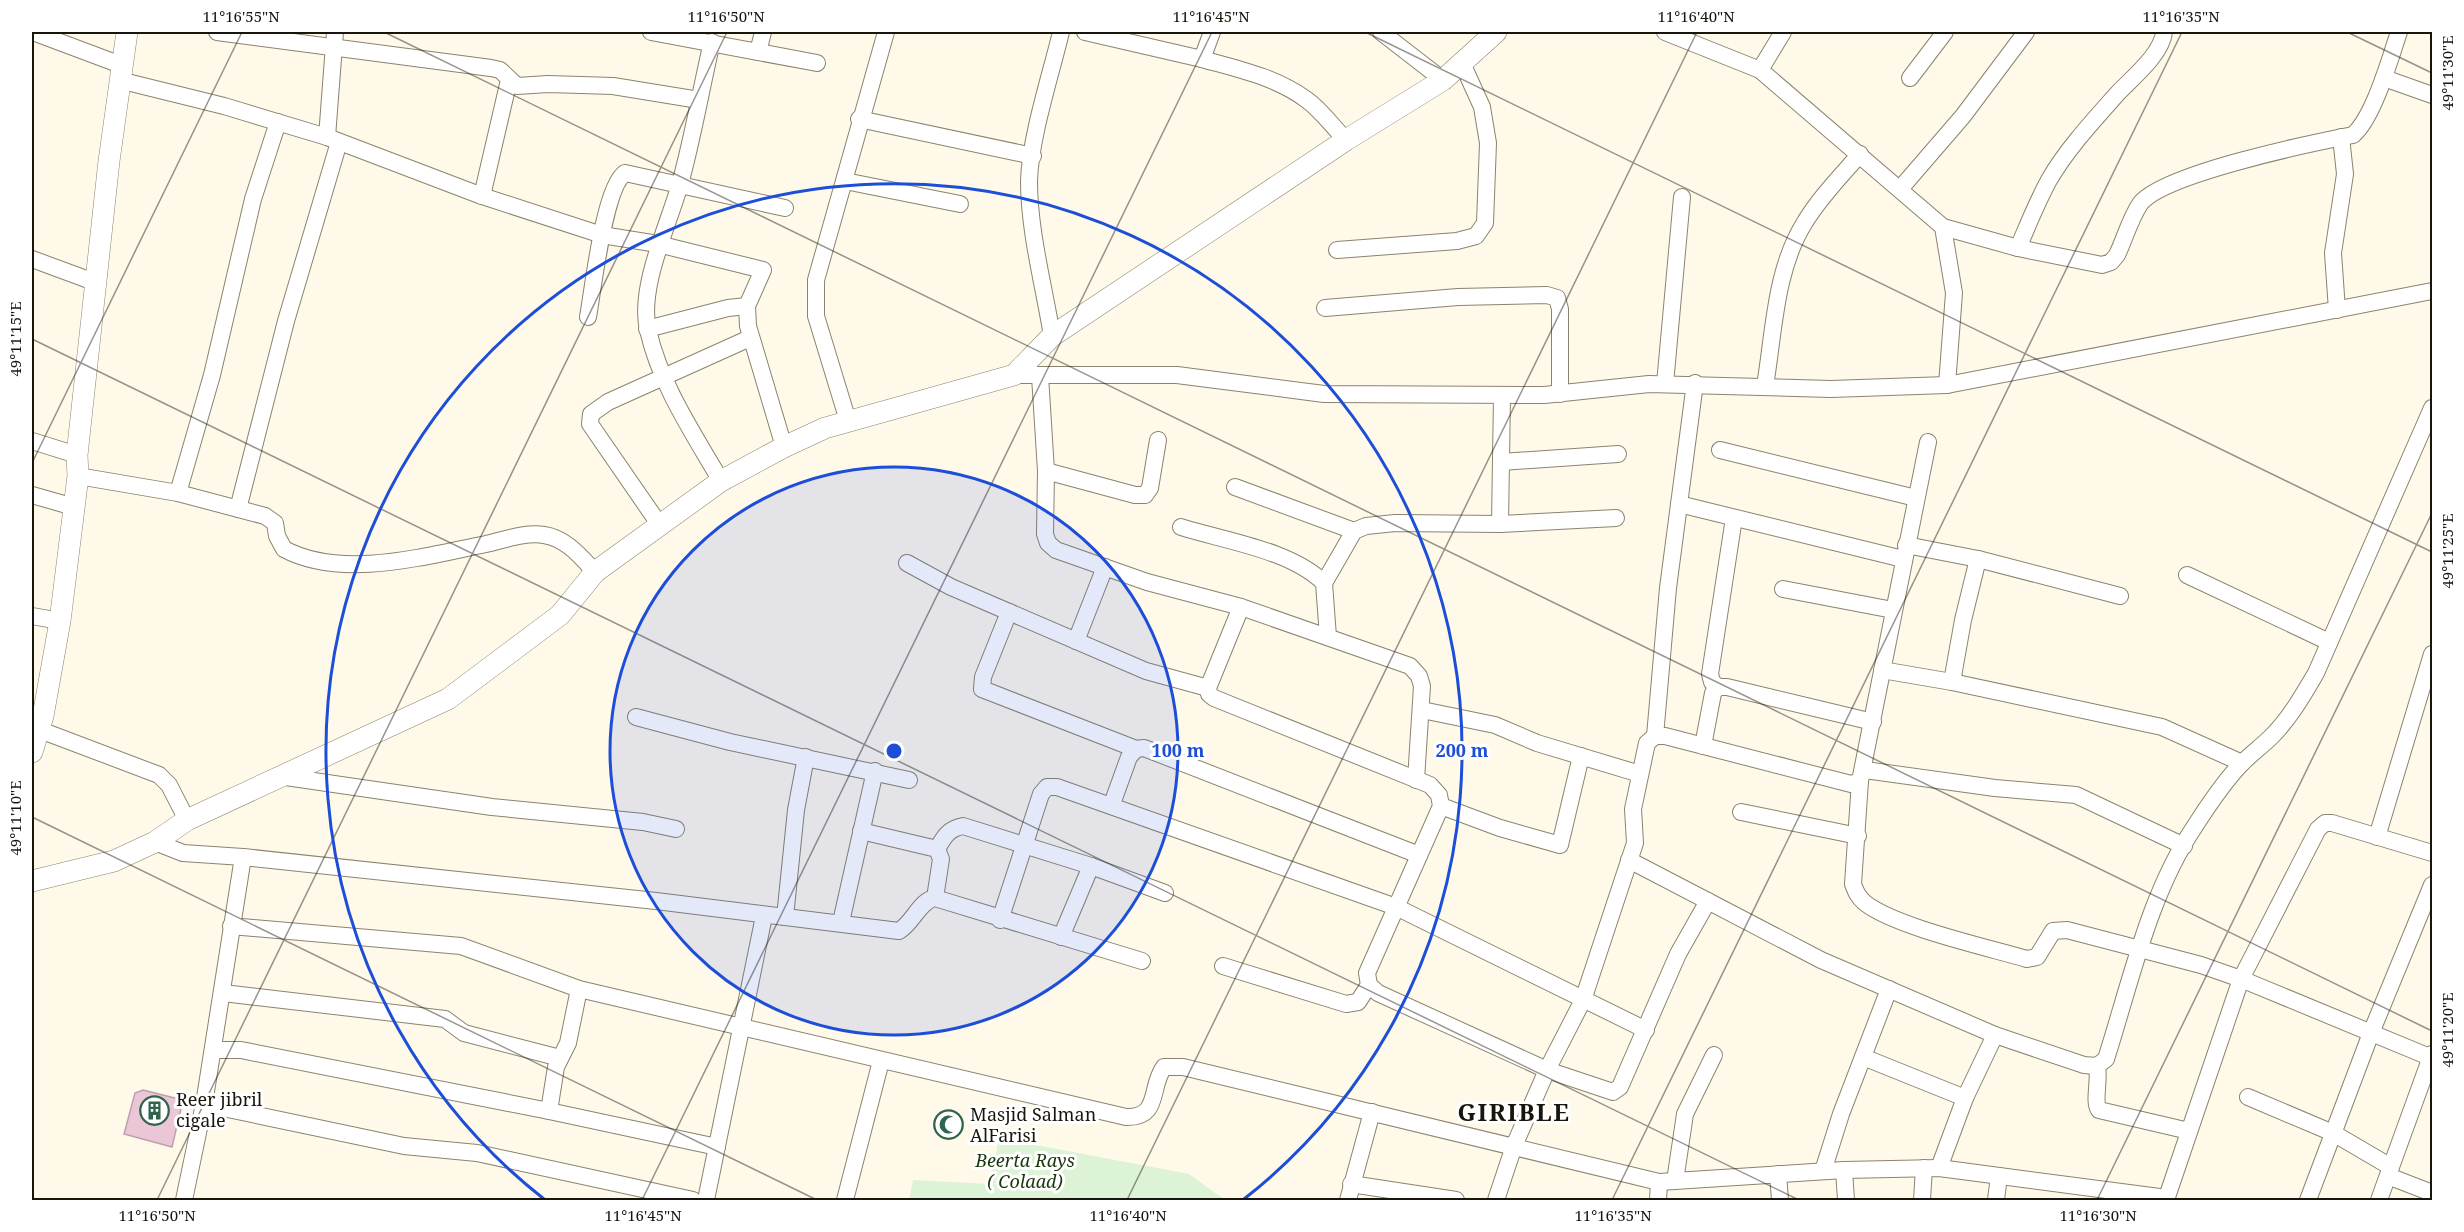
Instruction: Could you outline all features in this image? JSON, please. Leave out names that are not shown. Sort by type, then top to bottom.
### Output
[{"type":"street","points":[[33,32],[120,72],[333,140],[482,196],[602,235],[658,244],[763,270],[747,306],[750,338],[784,447]]},
{"type":"street","points":[[32,752],[40,730],[60,621],[78,476],[77,455],[120,72],[127,32]]},
{"type":"street","points":[[217,32],[334,39],[500,70],[517,86],[548,84],[613,86],[699,100]]},
{"type":"street","points":[[651,32],[817,63]]},
{"type":"street","points":[[758,52],[762,32]]},
{"type":"street","points":[[848,421],[816,316],[814,301],[817,272],[845,181],[859,119],[886,32]]},
{"type":"street","points":[[1052,336],[1031,210],[1029,180],[1062,32]]},
{"type":"street","points":[[1085,32],[1136,37],[1259,75],[1287,87],[1308,101],[1346,140]]},
{"type":"street","points":[[1202,59],[1212,32]]},
{"type":"street","points":[[1381,32],[1443,80]]},
{"type":"street","points":[[1014,375],[1052,336],[1346,140],[1443,80],[1496,32]]},
{"type":"street","points":[[1665,32],[1760,70],[1943,227],[2018,248],[2102,265],[2111,262],[2141,203],[2171,182],[2293,147],[2353,135],[2361,129],[2384,78],[2399,32]]},
{"type":"street","points":[[1760,70],[1783,32]]},
{"type":"street","points":[[1910,78],[1945,32]]},
{"type":"street","points":[[1900,189],[1963,116],[2026,32]]},
{"type":"street","points":[[2018,248],[2048,181],[2061,161],[2092,121],[2151,57],[2160,44],[2164,32]]},
{"type":"street","points":[[238,509],[333,140],[334,39]]},
{"type":"street","points":[[712,42],[680,186],[658,244],[647,305],[647,329],[664,376],[682,414],[721,481]]},
{"type":"street","points":[[1337,250],[1457,241],[1476,236],[1485,223],[1488,143],[1482,107],[1462,63]]},
{"type":"street","points":[[2384,78],[2433,95]]},
{"type":"street","points":[[482,196],[509,80]]},
{"type":"street","points":[[859,119],[1033,156]]},
{"type":"street","points":[[178,493],[212,375],[253,199],[278,122]]},
{"type":"street","points":[[2337,310],[2333,253],[2344,191],[2345,161],[2341,137]]},
{"type":"street","points":[[1765,386],[1784,267],[1803,224],[1825,194],[1860,154]]},
{"type":"street","points":[[588,317],[602,235],[615,187],[622,175],[628,172],[680,186],[785,208]]},
{"type":"street","points":[[845,181],[960,204]]},
{"type":"street","points":[[1665,384],[1682,197]]},
{"type":"street","points":[[1943,227],[1954,293],[1947,385]]},
{"type":"street","points":[[32,260],[97,282]]},
{"type":"street","points":[[32,881],[114,861],[155,842],[187,820],[448,699],[560,615],[595,572],[659,524],[721,481],[784,447],[848,421],[1014,375],[1177,375],[1324,394],[1560,394],[1695,383],[1831,389],[1947,385],[2433,291]]},
{"type":"street","points":[[1325,308],[1458,297],[1547,295],[1557,298],[1560,309],[1560,394]]},
{"type":"street","points":[[647,329],[728,308],[747,306]]},
{"type":"street","points":[[659,524],[590,424],[590,418],[608,402],[750,338]]},
{"type":"street","points":[[1041,376],[1046,471],[1045,534],[1048,543],[1056,550],[1147,582],[1241,607],[1410,666],[1419,676],[1422,686],[1416,780]]},
{"type":"street","points":[[1496,1200],[1514,1146],[1583,1000],[1635,843],[1634,809],[1647,743],[1655,736],[1679,504],[1695,383]]},
{"type":"street","points":[[1500,524],[1502,395]]},
{"type":"street","points":[[1629,861],[1821,960],[1995,1035],[2084,1065],[2097,1066],[2106,1059],[2140,949],[2170,872],[2217,794],[2242,763],[2272,736],[2299,702],[2316,673],[2433,408]]},
{"type":"street","points":[[1046,471],[1135,495],[1145,495],[1150,488],[1158,440]]},
{"type":"street","points":[[32,441],[77,455]]},
{"type":"street","points":[[1928,442],[1893,610],[1863,775],[1853,884],[1857,895],[1867,904],[1907,922],[2027,959],[2037,957],[2053,931],[2067,930],[2201,965],[2432,1057],[2379,1200]]},
{"type":"street","points":[[1720,450],[1917,498]]},
{"type":"street","points":[[1501,462],[1618,454]]},
{"type":"street","points":[[78,476],[178,493],[273,520],[284,549],[307,559],[385,563],[544,534],[565,543],[595,572]]},
{"type":"street","points":[[1235,487],[1354,531]]},
{"type":"street","points":[[32,495],[74,507]]},
{"type":"street","points":[[1679,504],[1734,518],[1905,552],[1978,559],[2120,596]]},
{"type":"street","points":[[1328,637],[1324,583],[1354,531],[1366,526],[1395,523],[1500,524],[1616,518]]},
{"type":"street","points":[[1734,518],[1710,674],[1712,682],[1718,687],[1727,687],[1873,722]]},
{"type":"street","points":[[1180,527],[1310,568],[1324,583]]},
{"type":"street","points":[[1952,682],[1963,620],[1978,559]]},
{"type":"street","points":[[907,563],[951,587],[1146,671],[1208,688]]},
{"type":"street","points":[[1076,641],[1105,567]]},
{"type":"street","points":[[2187,575],[2329,642]]},
{"type":"street","points":[[1783,589],[1893,610]]},
{"type":"street","points":[[1241,607],[1208,688],[1209,694],[1430,785],[1439,795],[1441,806],[1367,973],[1369,985],[1378,993],[1548,1070],[1613,1092],[1620,1087],[1678,954],[1707,901]]},
{"type":"street","points":[[1009,612],[983,677],[982,689],[1136,749],[1144,748],[1419,855]]},
{"type":"street","points":[[32,616],[60,621]]},
{"type":"street","points":[[2377,837],[2433,654]]},
{"type":"street","points":[[1882,670],[1952,682],[2162,728],[2242,763]]},
{"type":"street","points":[[1703,746],[1713,693],[1718,687]]},
{"type":"street","points":[[1422,710],[1495,725],[1581,756],[1641,774]]},
{"type":"street","points":[[636,717],[730,742],[909,780]]},
{"type":"street","points":[[40,730],[159,775],[169,786],[187,820]]},
{"type":"street","points":[[1655,736],[1851,784],[1863,775],[2076,795],[2184,846]]},
{"type":"street","points":[[1112,804],[1129,757],[1136,749]]},
{"type":"street","points":[[1441,806],[1500,828],[1560,845],[1581,756]]},
{"type":"street","points":[[785,917],[796,810],[806,757]]},
{"type":"street","points":[[841,922],[875,771]]},
{"type":"street","points":[[279,776],[366,790],[643,822],[676,829]]},
{"type":"street","points":[[1000,920],[1041,794],[1047,787],[1057,787],[1112,804],[1396,907],[1646,1030]]},
{"type":"street","points":[[1741,812],[1858,836]]},
{"type":"street","points":[[231,926],[461,946],[579,989],[1126,1116],[1138,1117],[1146,1113],[1162,1070],[1170,1066],[1183,1066],[1667,1181],[1823,1171],[1931,1168],[2166,1199],[2241,979],[2318,829],[2325,823],[2332,823],[2433,853]]},
{"type":"street","points":[[935,898],[940,859],[937,849],[946,833],[952,828],[963,826],[1165,892]]},
{"type":"street","points":[[861,831],[937,849]]},
{"type":"street","points":[[155,842],[183,853],[243,857],[656,901],[841,922],[899,931],[910,925],[925,902],[935,898],[1000,920],[1142,961]]},
{"type":"street","points":[[184,1200],[214,1050],[243,857]]},
{"type":"street","points":[[1061,938],[1091,866]]},
{"type":"street","points":[[2308,1200],[2371,1033],[2433,885]]},
{"type":"street","points":[[706,1200],[764,915]]},
{"type":"street","points":[[1223,966],[1346,1004],[1358,1002],[1369,985]]},
{"type":"street","points":[[549,1111],[556,1067],[568,1043],[579,989]]},
{"type":"street","points":[[1823,1171],[1889,989]]},
{"type":"street","points":[[223,993],[446,1018],[470,1035],[560,1058]]},
{"type":"street","points":[[1922,1200],[1931,1168],[1995,1035]]},
{"type":"street","points":[[214,1050],[241,1050],[717,1147]]},
{"type":"street","points":[[1659,1200],[1667,1181],[1685,1114],[1714,1055]]},
{"type":"street","points":[[1863,1057],[1965,1098]]},
{"type":"street","points":[[844,1200],[881,1060]]},
{"type":"street","points":[[2097,1066],[2100,1080],[2095,1102],[2099,1110],[2189,1131]]},
{"type":"street","points":[[2248,1097],[2333,1133],[2390,1171],[2433,1193]]},
{"type":"street","points":[[204,1104],[404,1146],[477,1153],[693,1200]]},
{"type":"street","points":[[1372,1112],[1350,1192],[1456,1200]]},
{"type":"street","points":[[1844,1170],[1846,1200]]},
{"type":"street","points":[[1778,1174],[1780,1200]]},
{"type":"street","points":[[1996,1200],[1999,1176]]},
{"type":"green space","name":"Beerta Rays ( Colaad)","points":[[999,1138],[1189,1174],[1225,1200],[909,1200],[913,1180],[990,1184]]},
{"type":"building","name":"Reer jibril cigale","points":[[143,1090],[183,1100],[172,1147],[124,1134],[135,1093]]},
{"type":"place","name":"Reer jibril cigale","points":[[155,1110]]},
{"type":"place","name":"Masjid Salman AlFarisi","points":[[949,1125]]},
{"type":"district","name":"GIRIBLE","points":[[1514,1113]]}]
